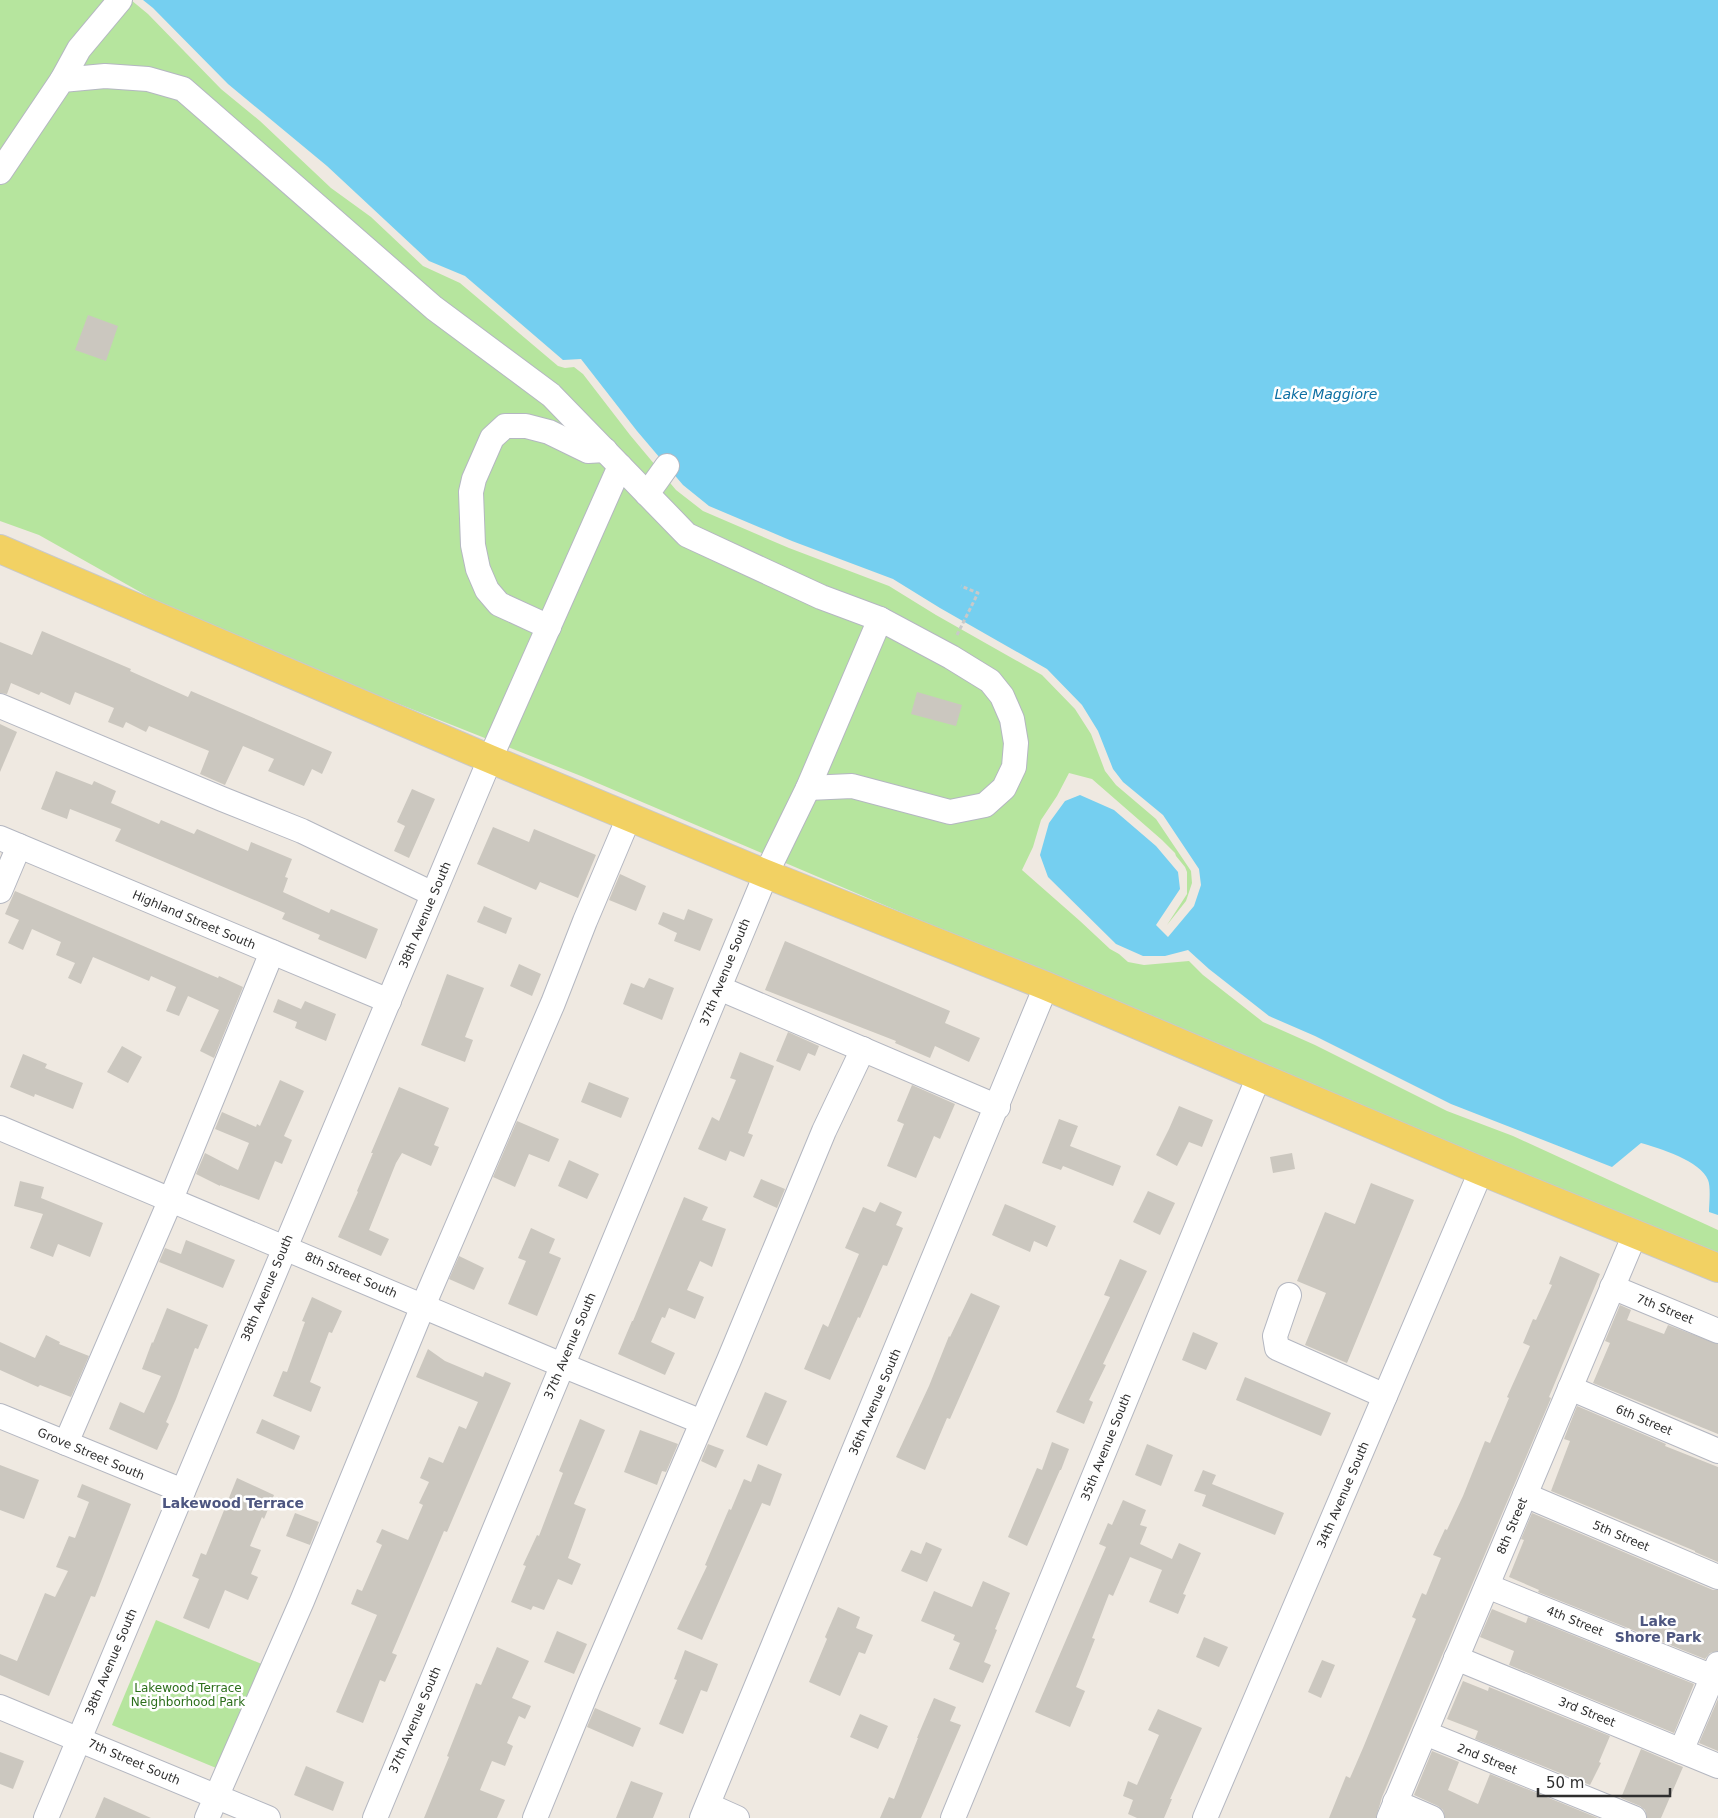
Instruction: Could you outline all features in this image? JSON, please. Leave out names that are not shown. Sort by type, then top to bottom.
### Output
[{"type":"main road","points":[[0,550],[490,759],[766,874],[1046,986],[1481,1171],[1718,1268]]},
{"type":"street","points":[[0,172],[62,80],[79,49],[120,0]]},
{"type":"street","points":[[62,80],[105,76],[148,79],[183,89],[434,308],[551,395],[687,535],[821,597],[880,619],[990,680],[1002,696],[1012,719],[1016,743],[1014,767],[1004,788],[985,805],[950,812],[852,786],[808,788]]},
{"type":"street","points":[[549,627],[499,604],[487,590],[478,569],[473,545],[471,492],[474,479],[492,438],[505,426],[526,426],[549,432],[588,451],[612,458]]},
{"type":"street","name":"38th Avenue South","points":[[46,1818],[490,759],[549,627],[612,458]]},
{"type":"street","points":[[647,494],[667,466]]},
{"type":"street","name":"37th Avenue South","points":[[375,1818],[766,874],[808,788],[880,619]]},
{"type":"street","points":[[0,706],[302,831],[434,894]]},
{"type":"street","points":[[207,1818],[302,1601],[629,817]]},
{"type":"street","points":[[0,891],[9,842]]},
{"type":"street","name":"Highland Street South","points":[[9,842],[389,1001]]},
{"type":"street","points":[[66,1443],[171,1199],[272,952]]},
{"type":"street","name":"36th Avenue South","points":[[705,1812],[1046,986]]},
{"type":"street","points":[[719,988],[998,1106]]},
{"type":"street","points":[[536,1818],[589,1686],[824,1131],[863,1049]]},
{"type":"street","name":"35th Avenue South","points":[[952,1818],[1259,1076]]},
{"type":"street","name":"8th Street South","points":[[0,1128],[562,1365],[702,1422]]},
{"type":"street","name":"34th Avenue South","points":[[1205,1818],[1481,1171]]},
{"type":"street","name":"8th Street","points":[[1392,1810],[1635,1234]]},
{"type":"street","name":"7th Street","points":[[1612,1287],[1718,1331]]},
{"type":"street","points":[[1290,1294],[1275,1336],[1277,1348],[1385,1396]]},
{"type":"street","name":"6th Street","points":[[1570,1388],[1718,1451]]},
{"type":"street","name":"Grove Street South","points":[[0,1416],[183,1492]]},
{"type":"street","name":"5th Street","points":[[1525,1495],[1718,1578]]},
{"type":"street","name":"4th Street","points":[[1487,1586],[1716,1674]]},
{"type":"street","name":"3rd Street","points":[[1456,1658],[1718,1766]]},
{"type":"street","points":[[1681,1751],[1716,1674]]},
{"type":"street","name":"7th Street South","points":[[0,1707],[268,1818]]},
{"type":"street","name":"2nd Street","points":[[1425,1733],[1634,1818]]},
{"type":"street","points":[[1392,1810],[1432,1818]]},
{"type":"street","points":[[705,1812],[737,1818]]},
{"type":"path","points":[[957,635],[978,593],[961,586]]},
{"type":"green space","points":[[0,0],[131,0],[148,14],[221,89],[260,121],[331,188],[371,217],[423,266],[460,283],[558,366],[565,368],[574,367],[583,374],[676,490],[703,511],[789,548],[889,586],[1042,675],[1075,709],[1091,734],[1105,771],[1116,785],[1156,819],[1191,871],[1192,883],[1186,901],[1167,925],[1187,894],[1187,872],[1185,867],[1162,840],[1092,779],[1069,773],[1041,820],[1033,847],[1022,870],[1110,949],[1128,962],[1144,965],[1189,961],[1203,975],[1263,1022],[1315,1045],[1447,1111],[1513,1136],[1718,1230],[1718,1258],[1593,1207],[581,776],[197,624],[39,535],[0,521]]},
{"type":"green space","name":"Lakewood Terrace Neighborhood Park","points":[[156,1620],[264,1665],[221,1770],[112,1725]]},
{"type":"water","name":"Lake Maggiore","points":[[143,0],[1718,0],[1718,1215],[1709,1212],[1709,1187],[1704,1173],[1679,1156],[1641,1143],[1612,1167],[1451,1104],[1315,1036],[1269,1016],[1188,950],[1165,956],[1143,956],[1116,944],[1048,877],[1040,855],[1049,823],[1065,801],[1080,795],[1114,810],[1156,846],[1178,872],[1180,889],[1156,925],[1168,937],[1194,906],[1201,885],[1199,869],[1163,815],[1123,782],[1113,769],[1098,731],[1082,705],[1047,669],[893,579],[792,541],[709,506],[683,485],[637,431],[581,359],[563,360],[465,276],[429,261],[327,166],[228,84]]},
{"type":"building","points":[[88,315],[118,326],[106,361],[75,350]]},
{"type":"building","points":[[42,631],[131,669],[130,671],[188,697],[191,691],[332,752],[322,774],[312,769],[304,786],[268,771],[274,759],[243,746],[225,785],[200,774],[209,751],[149,726],[146,732],[126,722],[123,728],[108,722],[114,708],[75,692],[70,705],[41,692],[39,695],[11,683],[7,694],[0,693],[0,642],[32,655]]},
{"type":"building","points":[[917,692],[962,705],[956,726],[911,714]]},
{"type":"building","points":[[0,724],[17,732],[0,772]]},
{"type":"building","points":[[56,771],[92,785],[94,781],[116,791],[111,803],[159,824],[161,820],[194,834],[197,829],[248,851],[251,842],[292,859],[285,877],[288,878],[283,892],[329,913],[331,909],[378,929],[366,959],[318,939],[320,935],[282,919],[285,913],[115,841],[121,829],[70,809],[67,819],[41,809]]},
{"type":"building","points":[[412,789],[435,799],[409,858],[394,851],[405,826],[397,822]]},
{"type":"building","points":[[493,827],[529,842],[534,829],[596,855],[578,898],[540,882],[536,890],[477,864]]},
{"type":"building","points":[[620,874],[646,886],[636,911],[609,900]]},
{"type":"building","points":[[15,891],[243,987],[214,1058],[200,1051],[219,1010],[188,996],[179,1016],[166,1011],[176,987],[151,976],[149,981],[93,957],[81,984],[68,978],[75,963],[56,955],[61,942],[32,929],[23,950],[8,943],[19,920],[5,914]]},
{"type":"building","points":[[484,906],[512,918],[506,934],[477,922]]},
{"type":"building","points":[[688,909],[713,919],[700,951],[674,941],[677,933],[658,924],[663,912],[684,920]]},
{"type":"building","points":[[785,941],[950,1011],[945,1023],[980,1038],[969,1062],[935,1046],[930,1058],[895,1043],[896,1041],[765,990]]},
{"type":"building","points":[[519,964],[541,974],[532,996],[510,986]]},
{"type":"building","points":[[447,974],[484,988],[465,1037],[473,1040],[465,1062],[421,1045]]},
{"type":"building","points":[[649,978],[674,988],[662,1020],[623,1004],[631,983],[644,988]]},
{"type":"building","points":[[278,999],[301,1009],[305,1001],[336,1014],[326,1041],[295,1028],[297,1022],[273,1012]]},
{"type":"building","points":[[788,1032],[819,1046],[815,1056],[808,1053],[800,1071],[776,1061]]},
{"type":"building","points":[[122,1046],[142,1057],[128,1083],[107,1072]]},
{"type":"building","points":[[740,1052],[774,1066],[748,1133],[753,1135],[744,1157],[730,1151],[726,1161],[698,1149],[712,1117],[719,1121],[736,1080],[730,1078]]},
{"type":"building","points":[[23,1054],[47,1064],[45,1068],[83,1083],[73,1109],[35,1094],[34,1097],[10,1087]]},
{"type":"building","points":[[280,1080],[304,1091],[284,1136],[292,1140],[282,1164],[275,1161],[259,1200],[220,1186],[196,1174],[205,1153],[238,1170],[249,1143],[215,1129],[222,1112],[256,1127],[257,1124],[260,1126]]},
{"type":"building","points":[[589,1082],[629,1098],[621,1118],[581,1102]]},
{"type":"building","points":[[912,1085],[955,1104],[940,1139],[934,1136],[916,1178],[887,1166],[904,1124],[897,1121]]},
{"type":"building","points":[[399,1087],[449,1108],[434,1145],[439,1147],[431,1166],[402,1153],[396,1163],[369,1230],[389,1239],[381,1256],[338,1237],[358,1192],[373,1153],[371,1153]]},
{"type":"building","points":[[1179,1106],[1213,1120],[1202,1147],[1189,1142],[1177,1166],[1156,1155]]},
{"type":"building","points":[[1059,1119],[1078,1126],[1070,1146],[1121,1166],[1113,1186],[1063,1166],[1061,1170],[1042,1163]]},
{"type":"building","points":[[517,1121],[559,1139],[549,1162],[529,1154],[515,1187],[493,1177]]},
{"type":"building","points":[[1292,1153],[1295,1169],[1273,1173],[1270,1157]]},
{"type":"building","points":[[569,1160],[599,1174],[587,1199],[558,1186]]},
{"type":"building","points":[[761,1179],[785,1189],[777,1208],[753,1197]]},
{"type":"building","points":[[20,1181],[44,1187],[41,1198],[103,1223],[90,1257],[58,1244],[53,1257],[30,1248],[43,1214],[14,1206]]},
{"type":"building","points":[[1371,1183],[1414,1200],[1347,1363],[1305,1345],[1326,1293],[1297,1281],[1325,1212],[1355,1224]]},
{"type":"building","points":[[1148,1191],[1175,1203],[1160,1235],[1133,1222]]},
{"type":"building","points":[[684,1197],[708,1207],[702,1220],[726,1229],[712,1267],[700,1261],[687,1290],[704,1297],[695,1319],[669,1308],[665,1318],[662,1317],[651,1342],[675,1353],[665,1375],[618,1354]]},
{"type":"building","points":[[880,1202],[902,1212],[896,1225],[903,1228],[887,1266],[883,1265],[860,1318],[858,1317],[830,1380],[804,1369],[823,1324],[828,1327],[859,1254],[845,1248],[863,1207],[875,1212]]},
{"type":"building","points":[[1005,1204],[1056,1226],[1047,1247],[1034,1241],[1030,1252],[992,1235]]},
{"type":"building","points":[[531,1228],[555,1239],[549,1253],[561,1258],[537,1316],[508,1304],[526,1261],[518,1258]]},
{"type":"building","points":[[186,1240],[235,1260],[223,1288],[159,1262],[165,1248],[181,1254]]},
{"type":"building","points":[[459,1256],[484,1268],[474,1290],[449,1279]]},
{"type":"building","points":[[1560,1256],[1600,1274],[1549,1397],[1551,1398],[1382,1797],[1376,1818],[1329,1818],[1346,1776],[1350,1778],[1363,1748],[1416,1619],[1412,1617],[1422,1593],[1426,1595],[1441,1558],[1433,1555],[1463,1496],[1485,1441],[1490,1443],[1509,1398],[1507,1397],[1530,1346],[1523,1343],[1533,1319],[1536,1320],[1552,1285],[1549,1284]]},
{"type":"building","points":[[1120,1259],[1147,1271],[1103,1364],[1106,1365],[1089,1400],[1093,1402],[1084,1424],[1056,1412],[1110,1297],[1104,1295]]},
{"type":"building","points":[[971,1293],[1000,1306],[950,1419],[947,1418],[925,1470],[896,1457],[929,1386],[949,1336]]},
{"type":"building","points":[[312,1297],[342,1311],[332,1333],[329,1332],[310,1382],[321,1387],[311,1412],[273,1396],[283,1371],[287,1372],[305,1322],[302,1321]]},
{"type":"building","points":[[1620,1305],[1631,1310],[1627,1320],[1664,1334],[1668,1325],[1718,1344],[1718,1434],[1593,1383],[1610,1343],[1605,1341]]},
{"type":"building","points":[[167,1308],[208,1325],[198,1349],[195,1348],[166,1422],[169,1424],[157,1450],[109,1429],[120,1402],[144,1413],[161,1376],[142,1369]]},
{"type":"building","points":[[1193,1332],[1218,1343],[1206,1370],[1182,1360]]},
{"type":"building","points":[[46,1335],[60,1342],[59,1344],[89,1356],[71,1397],[40,1385],[38,1387],[0,1370],[0,1342],[35,1358]]},
{"type":"building","points":[[428,1349],[445,1361],[483,1377],[485,1372],[511,1383],[447,1532],[444,1531],[392,1653],[397,1655],[385,1682],[380,1680],[363,1723],[336,1712],[377,1615],[351,1604],[357,1589],[362,1591],[382,1545],[376,1542],[382,1529],[408,1540],[423,1505],[419,1503],[429,1482],[420,1478],[429,1457],[443,1463],[459,1426],[466,1429],[478,1402],[416,1377]]},
{"type":"building","points":[[1245,1377],[1331,1413],[1321,1436],[1236,1400]]},
{"type":"building","points":[[765,1392],[787,1401],[767,1446],[746,1437]]},
{"type":"building","points":[[1577,1406],[1666,1444],[1665,1446],[1718,1467],[1718,1562],[1551,1491],[1570,1441],[1564,1439]]},
{"type":"building","points":[[262,1419],[300,1436],[294,1450],[256,1433]]},
{"type":"building","points":[[580,1419],[605,1430],[574,1504],[586,1509],[568,1558],[581,1564],[572,1585],[558,1579],[544,1610],[533,1606],[531,1610],[511,1602],[526,1566],[523,1565],[537,1535],[539,1536],[563,1473],[559,1471]]},
{"type":"building","points":[[640,1430],[678,1444],[666,1472],[662,1471],[657,1485],[624,1472]]},
{"type":"building","points":[[1052,1442],[1069,1449],[1027,1546],[1008,1537],[1037,1468],[1042,1470]]},
{"type":"building","points":[[708,1444],[724,1450],[716,1468],[701,1461]]},
{"type":"building","points":[[1147,1444],[1173,1455],[1161,1486],[1135,1475]]},
{"type":"building","points":[[758,1464],[782,1474],[770,1506],[762,1503],[702,1640],[677,1629],[707,1566],[705,1565],[729,1509],[731,1510],[744,1479],[751,1482]]},
{"type":"building","points":[[0,1465],[39,1480],[24,1519],[0,1510]]},
{"type":"building","points":[[1203,1470],[1216,1475],[1212,1484],[1284,1513],[1275,1535],[1202,1506],[1206,1495],[1194,1491]]},
{"type":"building","points":[[237,1478],[274,1495],[250,1546],[261,1550],[251,1574],[258,1577],[248,1600],[225,1590],[209,1629],[183,1618],[199,1579],[192,1576],[201,1553],[206,1555]]},
{"type":"building","points":[[82,1484],[131,1504],[95,1597],[91,1596],[49,1696],[0,1675],[0,1654],[17,1661],[45,1593],[55,1597],[68,1571],[56,1567],[69,1536],[75,1538],[89,1502],[77,1497]]},
{"type":"building","points":[[1123,1500],[1146,1510],[1140,1525],[1147,1527],[1140,1544],[1172,1559],[1179,1543],[1201,1553],[1183,1594],[1186,1595],[1178,1614],[1149,1602],[1162,1570],[1130,1557],[1113,1596],[1109,1594],[1092,1638],[1095,1639],[1076,1687],[1085,1691],[1070,1727],[1035,1712],[1106,1547],[1099,1544],[1108,1523],[1112,1525]]},
{"type":"building","points":[[295,1513],[319,1522],[310,1545],[286,1536]]},
{"type":"building","points":[[1532,1513],[1713,1590],[1718,1590],[1718,1651],[1710,1653],[1705,1659],[1538,1592],[1539,1590],[1509,1577],[1524,1540],[1521,1539]]},
{"type":"building","points":[[926,1542],[942,1549],[927,1582],[901,1571],[911,1550],[921,1554]]},
{"type":"building","points":[[983,1581],[1010,1593],[984,1662],[991,1665],[983,1683],[949,1669],[960,1643],[953,1640],[955,1635],[921,1621],[934,1591],[972,1607]]},
{"type":"building","points":[[838,1607],[860,1617],[856,1628],[873,1635],[865,1654],[859,1652],[840,1696],[809,1682]]},
{"type":"building","points":[[1492,1609],[1526,1623],[1528,1617],[1694,1684],[1674,1733],[1509,1665],[1514,1651],[1480,1637]]},
{"type":"building","points":[[557,1631],[587,1644],[574,1674],[544,1662]]},
{"type":"building","points":[[1204,1637],[1228,1647],[1219,1667],[1196,1657]]},
{"type":"building","points":[[497,1647],[529,1661],[512,1698],[531,1706],[525,1719],[519,1716],[507,1743],[513,1746],[505,1766],[492,1761],[480,1790],[505,1800],[497,1818],[424,1818],[476,1683],[481,1685]]},
{"type":"building","points":[[685,1650],[718,1664],[707,1692],[701,1690],[683,1734],[659,1724],[677,1680],[674,1679]]},
{"type":"building","points":[[1322,1660],[1335,1665],[1321,1698],[1308,1692]]},
{"type":"building","points":[[1463,1681],[1488,1691],[1489,1687],[1610,1736],[1599,1762],[1601,1763],[1590,1785],[1475,1739],[1478,1731],[1447,1719]]},
{"type":"building","points":[[934,1698],[956,1707],[950,1721],[961,1725],[921,1818],[880,1818],[889,1797],[894,1799]]},
{"type":"building","points":[[1718,1699],[1718,1751],[1699,1743]]},
{"type":"building","points":[[595,1708],[641,1728],[633,1747],[587,1727]]},
{"type":"building","points":[[1158,1709],[1202,1728],[1170,1799],[1172,1799],[1164,1818],[1137,1818],[1128,1814],[1133,1800],[1123,1796],[1128,1781],[1137,1785],[1159,1735],[1148,1730]]},
{"type":"building","points":[[860,1714],[888,1726],[878,1749],[850,1737]]},
{"type":"building","points":[[1641,1749],[1683,1767],[1661,1818],[1647,1818],[1645,1810],[1640,1806],[1621,1798]]},
{"type":"building","points":[[1432,1751],[1459,1762],[1448,1790],[1478,1804],[1490,1774],[1598,1818],[1445,1818],[1443,1810],[1438,1806],[1414,1795]]},
{"type":"building","points":[[0,1752],[24,1761],[13,1789],[0,1784]]},
{"type":"building","points":[[306,1766],[344,1782],[333,1811],[294,1795]]},
{"type":"building","points":[[631,1781],[663,1793],[653,1818],[616,1818]]},
{"type":"building","points":[[104,1797],[151,1818],[95,1818]]},
{"type":"district","name":"Lakewood Terrace","points":[[233,1503]]},
{"type":"district","name":"Lake Shore Park","points":[[1658,1629]]}]
